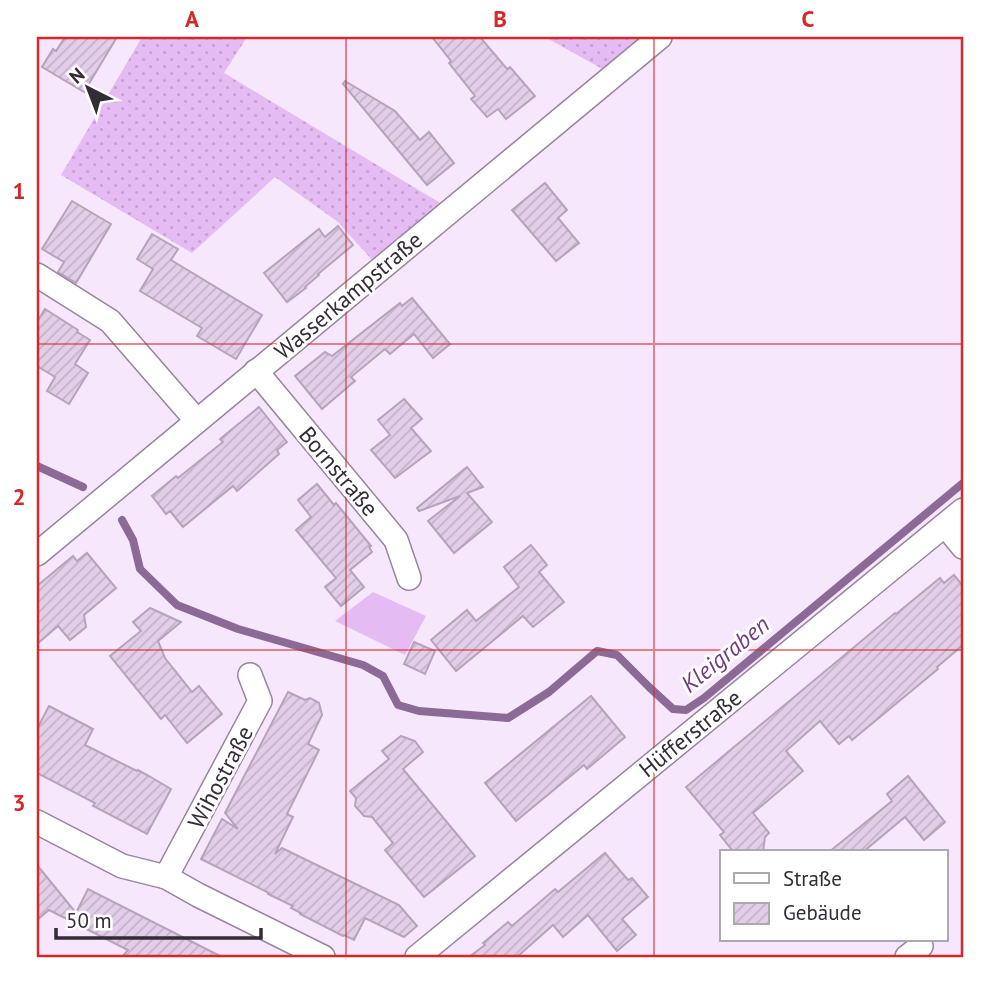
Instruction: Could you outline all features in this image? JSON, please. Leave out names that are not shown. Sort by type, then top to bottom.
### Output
[{"type":"street","name":"Wasserkampstraße","points":[[37,554],[660,37]]},
{"type":"street","points":[[37,275],[110,321],[197,421]]},
{"type":"street","name":"Bornstraße","points":[[256,371],[396,540],[409,578]]},
{"type":"street","name":"Hüfferstraße","points":[[417,957],[963,510]]},
{"type":"street","points":[[945,525],[963,547]]},
{"type":"street","name":"Wihostraße","points":[[166,877],[260,701],[250,675]]},
{"type":"street","points":[[37,822],[122,866],[166,877],[323,957]]},
{"type":"shaded area","points":[[142,37],[247,37],[224,73],[442,204],[373,261],[338,222],[275,177],[192,253],[61,175]]},
{"type":"shaded area","points":[[545,37],[643,37],[604,70]]},
{"type":"shaded area","points":[[373,592],[426,616],[405,655],[335,621]]},
{"type":"building","points":[[65,37],[117,37],[84,92],[42,67],[53,49],[56,51]]},
{"type":"building","points":[[432,37],[480,37],[535,96],[506,119],[498,109],[487,117],[471,99],[475,96]]},
{"type":"building","points":[[345,81],[395,111],[420,140],[429,132],[454,163],[427,185],[343,84]]},
{"type":"building","points":[[545,183],[567,210],[558,218],[579,243],[556,261],[512,210]]},
{"type":"building","points":[[72,201],[111,224],[76,283],[58,272],[64,262],[42,249]]},
{"type":"building","points":[[338,226],[353,245],[287,302],[264,273],[319,229],[325,237]]},
{"type":"building","points":[[152,234],[178,249],[171,260],[262,315],[236,359],[197,336],[202,328],[140,291],[153,269],[137,259]]},
{"type":"building","points":[[412,298],[450,344],[433,358],[414,334],[390,354],[385,349],[351,377],[355,381],[322,409],[295,376],[325,352],[332,356],[400,303],[402,306]]},
{"type":"building","points":[[45,309],[90,340],[75,364],[88,373],[69,404],[47,391],[55,377],[37,366],[37,322]]},
{"type":"building","points":[[404,399],[422,419],[411,428],[431,451],[395,478],[371,450],[390,435],[378,420]]},
{"type":"building","points":[[259,407],[287,442],[277,450],[279,454],[237,491],[233,486],[183,527],[170,511],[166,514],[152,496],[223,442],[220,439]]},
{"type":"building","points":[[467,467],[483,487],[467,493],[492,522],[454,553],[428,521],[460,496],[419,511],[417,508]]},
{"type":"building","points":[[317,484],[371,546],[369,547],[372,552],[350,570],[364,587],[341,606],[325,587],[336,578],[296,530],[311,517],[298,500]]},
{"type":"building","points":[[531,545],[547,565],[539,572],[564,602],[533,627],[523,616],[456,671],[431,640],[467,610],[476,621],[519,587],[504,567]]},
{"type":"building","points":[[87,553],[116,588],[84,615],[86,627],[70,640],[58,626],[37,644],[37,586],[73,556],[77,561]]},
{"type":"building","points":[[954,575],[963,586],[963,645],[852,740],[849,736],[839,744],[820,721],[786,751],[803,771],[753,813],[769,833],[765,837],[763,850],[732,850],[720,835],[724,832],[686,787],[895,613],[940,578],[944,583]]},
{"type":"building","points":[[150,608],[181,622],[158,641],[165,658],[192,692],[199,686],[222,714],[187,743],[165,715],[161,719],[110,656],[141,631],[133,622]]},
{"type":"building","points":[[414,642],[435,651],[425,674],[404,664]]},
{"type":"building","points":[[288,692],[319,703],[322,715],[308,744],[319,750],[287,814],[293,817],[275,854],[282,848],[399,905],[417,926],[404,937],[365,918],[354,940],[343,936],[300,914],[291,908],[293,906],[201,859],[222,819],[238,829],[225,813]]},
{"type":"building","points":[[591,696],[625,737],[587,769],[584,765],[516,821],[485,783]]},
{"type":"building","points":[[49,706],[93,729],[85,745],[171,789],[147,834],[37,773],[37,729]]},
{"type":"building","points":[[401,736],[415,741],[423,752],[403,769],[475,856],[424,897],[385,850],[393,843],[372,817],[364,816],[355,806],[356,798],[350,791],[389,759],[382,751]]},
{"type":"building","points":[[908,776],[945,822],[924,840],[905,817],[865,850],[831,850],[892,801],[887,794]]},
{"type":"building","points":[[605,853],[628,880],[632,878],[648,897],[622,919],[636,935],[617,951],[588,915],[563,937],[553,925],[517,957],[469,957],[508,922],[512,926],[555,889],[558,892]]},
{"type":"building","points":[[37,865],[76,913],[88,889],[222,957],[122,957],[128,950],[49,910],[37,920]]},
{"type":"waterway","name":"Kleigraben","points":[[37,466],[83,487]]},
{"type":"waterway","name":"Kleigraben","points":[[122,520],[133,540],[140,569],[177,605],[238,629],[363,665],[383,676],[398,705],[419,711],[508,718],[549,692],[597,651],[617,655],[673,709],[686,710],[704,698],[963,483]]}]
